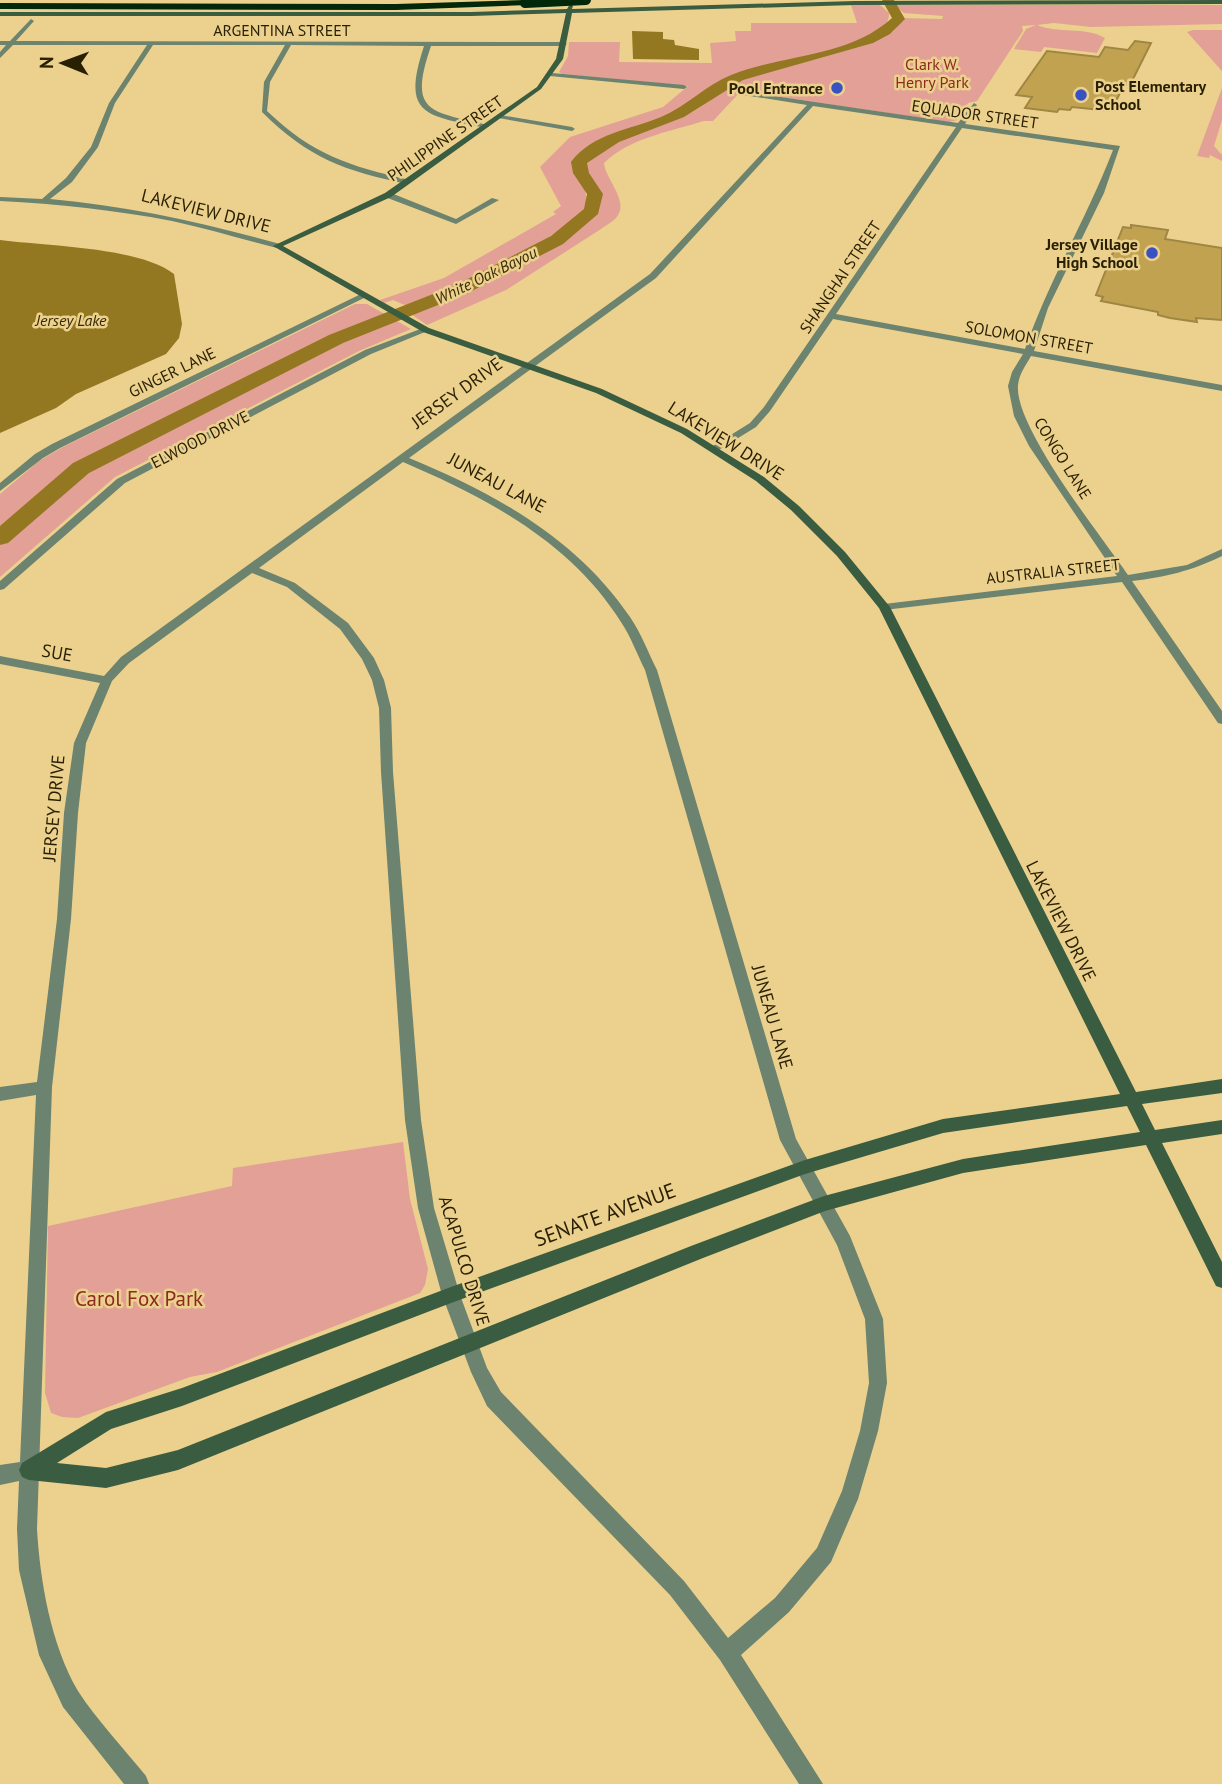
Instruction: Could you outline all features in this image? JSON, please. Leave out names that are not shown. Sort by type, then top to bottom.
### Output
[{"type":"highway","points":[[0,9],[102,6],[396,7],[586,0]]},
{"type":"street","points":[[527,13],[546,9],[551,6],[551,0]]},
{"type":"street","name":"PHILIPPINE STREET","points":[[277,246],[388,195],[539,89],[552,75],[563,55],[570,0]]},
{"type":"street","points":[[586,0],[586,4],[592,8],[609,11]]},
{"type":"street","points":[[0,9],[569,13],[911,2],[1222,2]]},
{"type":"street","points":[[0,57],[31,21]]},
{"type":"street","name":"ARGENTINA STREET","points":[[0,43],[564,44]]},
{"type":"street","points":[[44,201],[69,180],[94,147],[112,103],[151,43]]},
{"type":"street","points":[[289,44],[267,82],[264,111],[287,135],[314,153],[353,171],[407,182]]},
{"type":"street","points":[[428,44],[417,73],[415,95],[421,105],[455,119],[486,126]]},
{"type":"street","points":[[552,75],[684,87]]},
{"type":"street","name":"EQUADOR STREET","points":[[746,94],[1117,148]]},
{"type":"street","name":"JERSEY DRIVE","points":[[138,1784],[71,1699],[50,1656],[29,1570],[29,1469],[44,1087],[64,919],[79,743],[107,680],[145,643],[653,276],[811,104]]},
{"type":"street","name":"SHANGHAI STREET","points":[[713,449],[753,425],[974,105]]},
{"type":"street","points":[[500,117],[572,130]]},
{"type":"street","name":"CONGO LANE","points":[[1117,148],[1100,194],[1044,308],[1029,352],[1017,372],[1013,386],[1019,416],[1034,446],[1222,720]]},
{"type":"street","points":[[388,195],[456,222],[495,200]]},
{"type":"street","name":"LAKEVIEW DRIVE","points":[[0,199],[108,206],[176,218],[277,246],[426,330],[567,379],[644,411],[713,449],[760,480],[795,508],[841,554],[884,607],[1222,1280]]},
{"type":"street","name":"GINGER LANE","points":[[0,488],[39,456],[56,446],[365,296]]},
{"type":"street","name":"SOLOMON STREET","points":[[830,316],[1222,388]]},
{"type":"street","name":"ELWOOD DRIVE","points":[[0,587],[121,481],[368,352],[426,330]]},
{"type":"street","name":"JUNEAU LANE","points":[[401,458],[490,498],[543,530],[587,571],[626,620],[650,670],[788,1140],[844,1241],[874,1319],[878,1383],[869,1431],[851,1492],[824,1555],[782,1605],[727,1653]]},
{"type":"street","name":"AUSTRALIA STREET","points":[[884,607],[1161,574],[1191,566],[1222,552]]},
{"type":"street","name":"ACAPULCO DRIVE","points":[[249,568],[291,585],[344,626],[368,658],[378,680],[385,708],[387,772],[413,1120],[426,1208],[451,1295],[494,1399],[677,1588],[727,1653],[812,1784]]},
{"type":"street","name":"SUE","points":[[0,660],[107,680]]},
{"type":"street","name":"SENATE AVENUE","points":[[29,1469],[107,1421],[182,1397],[451,1295],[805,1167],[943,1126],[1222,1086]]},
{"type":"street","points":[[0,1094],[44,1087]]},
{"type":"street","name":"SENATE AVENUE","points":[[0,1475],[29,1469],[106,1478],[178,1460],[697,1252],[824,1204],[963,1166],[1222,1127]]},
{"type":"green space","points":[[851,5],[880,5],[889,13],[887,23],[869,38],[856,44],[736,74],[719,82],[669,116],[601,140],[580,156],[574,167],[585,185],[587,207],[571,224],[456,288],[407,306],[393,300],[384,303],[380,300],[444,278],[556,214],[553,212],[561,206],[540,167],[570,137],[663,107],[688,86],[562,74],[559,72],[568,56],[569,42],[620,42],[619,62],[712,63],[710,43],[736,41],[735,31],[751,31],[751,23],[857,23]]},
{"type":"green space","name":"Clark W. Henry Park","points":[[894,5],[1222,5],[1222,24],[1091,27],[1054,23],[1037,25],[1097,34],[1105,38],[1097,53],[1044,47],[1041,52],[1014,49],[1026,29],[1036,25],[1022,26],[1023,31],[977,101],[968,103],[957,120],[949,122],[741,91],[713,121],[704,121],[638,141],[614,154],[604,163],[620,203],[618,215],[610,223],[506,290],[427,325],[411,314],[454,298],[456,294],[537,255],[580,228],[594,214],[600,202],[599,191],[585,163],[606,145],[688,114],[744,77],[871,43],[894,31],[900,18],[942,19],[943,16],[904,13]]},
{"type":"green space","points":[[1222,30],[1222,71],[1187,32]]},
{"type":"green space","points":[[1222,88],[1222,120],[1214,146],[1222,155],[1222,161],[1210,155],[1209,158],[1197,156]]},
{"type":"green space","points":[[355,304],[367,304],[411,329],[359,351],[115,477],[0,577],[0,494],[39,461]]},
{"type":"green space","name":"Carol Fox Park","points":[[403,1142],[410,1199],[428,1269],[425,1285],[420,1293],[217,1372],[190,1377],[78,1418],[51,1413],[45,1393],[48,1226],[232,1186],[233,1168]]},
{"type":"water","points":[[632,31],[663,32],[663,39],[674,40],[675,45],[699,49],[699,60],[633,59]]},
{"type":"water","name":"Jersey Lake","points":[[0,240],[116,253],[159,265],[174,274],[182,324],[179,338],[166,354],[76,394],[56,408],[0,433]]},
{"type":"building","name":"Post Elementary School","points":[[1135,41],[1151,43],[1130,85],[1124,85],[1111,111],[1072,107],[1070,110],[1059,109],[1057,112],[1025,108],[1032,97],[1016,95],[1047,51],[1099,57],[1105,47],[1128,50]]},
{"type":"building","name":"Jersey Village High School","points":[[1131,225],[1168,230],[1165,239],[1222,248],[1222,320],[1196,318],[1197,322],[1170,318],[1158,315],[1158,312],[1101,301],[1103,297],[1096,295],[1123,227],[1131,228]]},
{"type":"waterway","name":"White Oak Bayou","points":[[0,538],[81,468],[336,339],[462,289],[557,240],[592,211],[595,194],[581,173],[579,162],[589,152],[613,138],[679,114],[738,77],[847,48],[886,31],[899,19],[888,0]]},
{"type":"place","name":"Pool Entrance","points":[[837,88]]},
{"type":"place","name":"Post Elementary School","points":[[1081,95]]},
{"type":"place","name":"Jersey Village High School","points":[[1152,253]]}]
